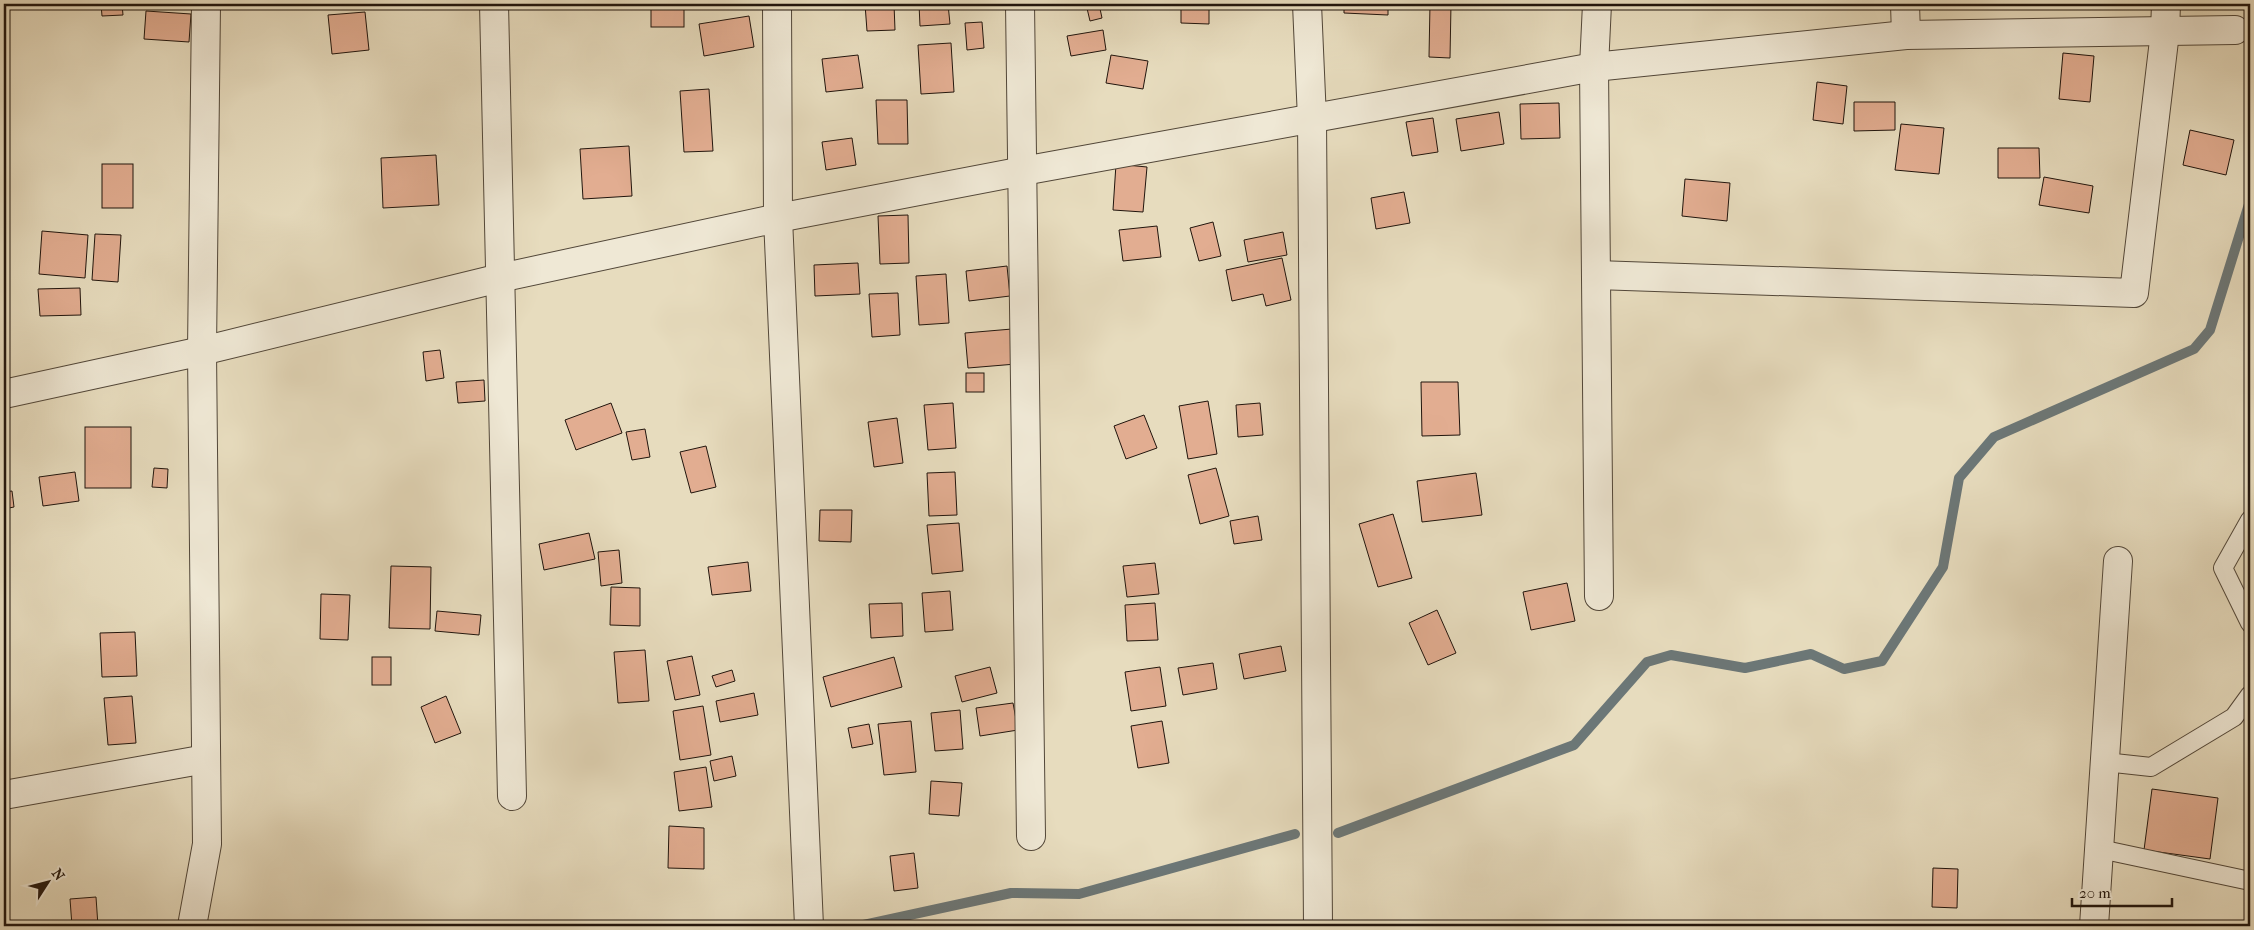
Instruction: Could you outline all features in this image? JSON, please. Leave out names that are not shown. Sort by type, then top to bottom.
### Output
[{"type":"street","points":[[192,926],[206,844],[202,351],[206,4]]},
{"type":"street","points":[[494,4],[512,796]]},
{"type":"street","points":[[777,4],[778,218],[809,926]]},
{"type":"street","points":[[1020,4],[1031,836]]},
{"type":"street","points":[[1307,4],[1312,118],[1318,926]]},
{"type":"street","points":[[1597,4],[1594,67],[1599,596]]},
{"type":"street","points":[[1905,4],[1906,35]]},
{"type":"street","points":[[1596,275],[2134,294],[2165,32],[2166,4]]},
{"type":"street","points":[[4,394],[202,351],[500,278],[778,218],[1023,171],[1594,67],[1906,35],[2243,31]]},
{"type":"street","points":[[2094,926],[2118,561]]},
{"type":"street","points":[[4,795],[206,759]]},
{"type":"lane","points":[[2250,520],[2223,568],[2250,623]]},
{"type":"lane","points":[[2105,762],[2151,767],[2234,716],[2250,695]]},
{"type":"lane","points":[[2100,849],[2250,881]]},
{"type":"building","points":[[101,4],[122,4],[123,15],[102,16]]},
{"type":"building","points":[[651,4],[684,4],[684,27],[651,27]]},
{"type":"building","points":[[865,4],[894,4],[895,30],[867,31]]},
{"type":"building","points":[[919,4],[948,4],[950,24],[920,26]]},
{"type":"building","points":[[1086,4],[1099,4],[1102,18],[1090,21]]},
{"type":"building","points":[[1181,4],[1209,4],[1209,24],[1181,23]]},
{"type":"building","points":[[1344,4],[1388,4],[1388,15],[1344,13]]},
{"type":"building","points":[[1430,4],[1451,4],[1450,58],[1429,57]]},
{"type":"building","points":[[146,11],[191,14],[189,42],[144,39]]},
{"type":"building","points":[[365,12],[369,50],[332,54],[328,15]]},
{"type":"building","points":[[749,16],[754,47],[704,56],[699,24]]},
{"type":"building","points":[[982,22],[984,48],[967,50],[965,23]]},
{"type":"building","points":[[1103,30],[1106,50],[1071,56],[1067,36]]},
{"type":"building","points":[[951,43],[954,92],[921,94],[918,45]]},
{"type":"building","points":[[2063,53],[2094,56],[2090,102],[2059,99]]},
{"type":"building","points":[[858,55],[863,88],[826,92],[822,59]]},
{"type":"building","points":[[1111,55],[1148,61],[1143,89],[1106,83]]},
{"type":"building","points":[[1817,82],[1847,86],[1843,124],[1813,120]]},
{"type":"building","points":[[709,89],[713,151],[684,152],[680,91]]},
{"type":"building","points":[[876,100],[907,100],[908,144],[878,144]]},
{"type":"building","points":[[1854,102],[1895,102],[1895,130],[1854,131]]},
{"type":"building","points":[[1559,103],[1560,138],[1521,139],[1520,104]]},
{"type":"building","points":[[1499,112],[1504,144],[1461,151],[1456,119]]},
{"type":"building","points":[[1433,118],[1438,152],[1412,156],[1406,122]]},
{"type":"building","points":[[1901,124],[1944,128],[1939,174],[1895,170]]},
{"type":"building","points":[[2190,130],[2234,140],[2226,175],[2183,165]]},
{"type":"building","points":[[852,138],[856,165],[826,170],[822,142]]},
{"type":"building","points":[[629,146],[632,196],[583,199],[580,149]]},
{"type":"building","points":[[1998,148],[2039,148],[2040,178],[1998,178]]},
{"type":"building","points":[[436,155],[439,205],[383,208],[381,158]]},
{"type":"building","points":[[102,164],[133,164],[133,208],[102,208]]},
{"type":"building","points":[[1116,164],[1147,167],[1143,212],[1113,210]]},
{"type":"building","points":[[2044,177],[2093,186],[2089,213],[2039,205]]},
{"type":"building","points":[[1685,179],[1730,183],[1727,221],[1682,216]]},
{"type":"building","points":[[1404,192],[1410,223],[1376,229],[1371,198]]},
{"type":"building","points":[[908,215],[909,263],[880,264],[878,216]]},
{"type":"building","points":[[1213,222],[1221,256],[1199,261],[1190,228]]},
{"type":"building","points":[[1157,226],[1161,257],[1123,261],[1119,230]]},
{"type":"building","points":[[42,231],[88,235],[85,278],[39,274]]},
{"type":"building","points":[[1283,232],[1287,255],[1248,262],[1244,240]]},
{"type":"building","points":[[95,234],[121,235],[118,282],[92,280]]},
{"type":"building","points":[[1282,258],[1291,300],[1266,306],[1263,294],[1232,301],[1226,270]]},
{"type":"building","points":[[858,263],[860,294],[815,296],[814,265]]},
{"type":"building","points":[[1007,266],[1010,296],[969,301],[966,271]]},
{"type":"building","points":[[946,274],[949,323],[919,325],[916,276]]},
{"type":"building","points":[[80,288],[81,315],[40,316],[38,289]]},
{"type":"building","points":[[898,293],[900,335],[872,337],[869,294]]},
{"type":"building","points":[[1012,329],[1016,364],[968,368],[965,333]]},
{"type":"building","points":[[440,350],[444,378],[426,381],[423,352]]},
{"type":"building","points":[[966,373],[984,373],[984,392],[966,392]]},
{"type":"building","points":[[484,380],[485,401],[458,403],[456,382]]},
{"type":"building","points":[[1421,382],[1458,382],[1460,435],[1422,436]]},
{"type":"building","points":[[1208,401],[1217,454],[1188,459],[1179,406]]},
{"type":"building","points":[[611,403],[622,433],[576,450],[565,420]]},
{"type":"building","points":[[953,403],[956,448],[928,450],[924,405]]},
{"type":"building","points":[[1260,403],[1263,435],[1238,437],[1236,405]]},
{"type":"building","points":[[1144,415],[1157,448],[1126,459],[1114,426]]},
{"type":"building","points":[[897,418],[903,463],[874,467],[868,422]]},
{"type":"building","points":[[85,427],[131,427],[131,488],[85,488]]},
{"type":"building","points":[[645,429],[650,457],[632,460],[626,432]]},
{"type":"building","points":[[706,446],[716,487],[691,493],[680,452]]},
{"type":"building","points":[[154,468],[168,469],[167,488],[152,487]]},
{"type":"building","points":[[1216,468],[1229,516],[1200,524],[1188,475]]},
{"type":"building","points":[[75,472],[79,501],[43,506],[39,477]]},
{"type":"building","points":[[955,472],[957,515],[929,516],[927,473]]},
{"type":"building","points":[[1476,473],[1482,515],[1422,522],[1417,481]]},
{"type":"building","points":[[12,491],[14,507],[4,509],[4,492]]},
{"type":"building","points":[[820,510],[852,510],[851,542],[819,541]]},
{"type":"building","points":[[1393,514],[1412,578],[1378,587],[1359,524]]},
{"type":"building","points":[[1258,516],[1262,540],[1234,544],[1230,521]]},
{"type":"building","points":[[959,523],[963,571],[932,574],[927,525]]},
{"type":"building","points":[[589,533],[595,559],[544,570],[539,544]]},
{"type":"building","points":[[619,550],[622,583],[601,586],[598,552]]},
{"type":"building","points":[[748,562],[751,591],[712,595],[708,567]]},
{"type":"building","points":[[1155,563],[1159,594],[1127,597],[1123,566]]},
{"type":"building","points":[[391,566],[431,567],[430,629],[389,628]]},
{"type":"building","points":[[1567,583],[1575,621],[1531,630],[1523,592]]},
{"type":"building","points":[[611,587],[640,588],[640,626],[610,625]]},
{"type":"building","points":[[950,591],[953,630],[925,632],[922,593]]},
{"type":"building","points":[[321,594],[350,595],[348,640],[320,639]]},
{"type":"building","points":[[902,603],[903,636],[871,638],[869,604]]},
{"type":"building","points":[[1155,603],[1158,640],[1127,641],[1125,605]]},
{"type":"building","points":[[1437,610],[1456,653],[1428,665],[1409,623]]},
{"type":"building","points":[[437,611],[481,615],[479,635],[435,631]]},
{"type":"building","points":[[135,632],[137,676],[102,677],[100,633]]},
{"type":"building","points":[[1281,646],[1286,671],[1244,679],[1239,654]]},
{"type":"building","points":[[645,650],[649,701],[618,703],[614,652]]},
{"type":"building","points":[[692,656],[700,695],[675,700],[667,661]]},
{"type":"building","points":[[372,657],[391,657],[391,685],[372,685]]},
{"type":"building","points":[[894,657],[902,687],[831,707],[823,677]]},
{"type":"building","points":[[1213,663],[1217,689],[1183,695],[1178,668]]},
{"type":"building","points":[[990,667],[997,693],[962,702],[955,676]]},
{"type":"building","points":[[1160,667],[1166,706],[1131,711],[1125,672]]},
{"type":"building","points":[[732,670],[735,681],[716,687],[712,676]]},
{"type":"building","points":[[754,693],[758,715],[720,722],[716,701]]},
{"type":"building","points":[[132,696],[136,743],[108,745],[104,698]]},
{"type":"building","points":[[446,696],[461,733],[435,743],[421,707]]},
{"type":"building","points":[[1013,703],[1018,730],[980,736],[976,708]]},
{"type":"building","points":[[703,706],[711,755],[680,760],[673,711]]},
{"type":"building","points":[[960,710],[963,749],[935,751],[931,713]]},
{"type":"building","points":[[911,721],[916,772],[884,775],[878,724]]},
{"type":"building","points":[[1162,721],[1169,763],[1138,768],[1131,726]]},
{"type":"building","points":[[869,724],[873,744],[852,748],[848,728]]},
{"type":"building","points":[[732,756],[736,776],[714,781],[710,761]]},
{"type":"building","points":[[706,767],[712,807],[679,811],[674,772]]},
{"type":"building","points":[[931,781],[962,783],[959,816],[929,814]]},
{"type":"building","points":[[2152,789],[2218,798],[2210,859],[2144,850]]},
{"type":"building","points":[[669,826],[704,828],[704,869],[668,868]]},
{"type":"building","points":[[914,853],[918,888],[894,891],[890,856]]},
{"type":"building","points":[[1933,868],[1958,869],[1957,908],[1932,907]]},
{"type":"building","points":[[96,897],[98,926],[72,926],[70,899]]},
{"type":"waterway","points":[[1338,833],[1574,745],[1647,662],[1671,655],[1745,668],[1811,654],[1844,669],[1882,661],[1943,567],[1959,478],[1994,437],[2194,349],[2210,330],[2250,201]]},
{"type":"waterway","points":[[859,926],[1011,893],[1079,894],[1295,834]]}]
